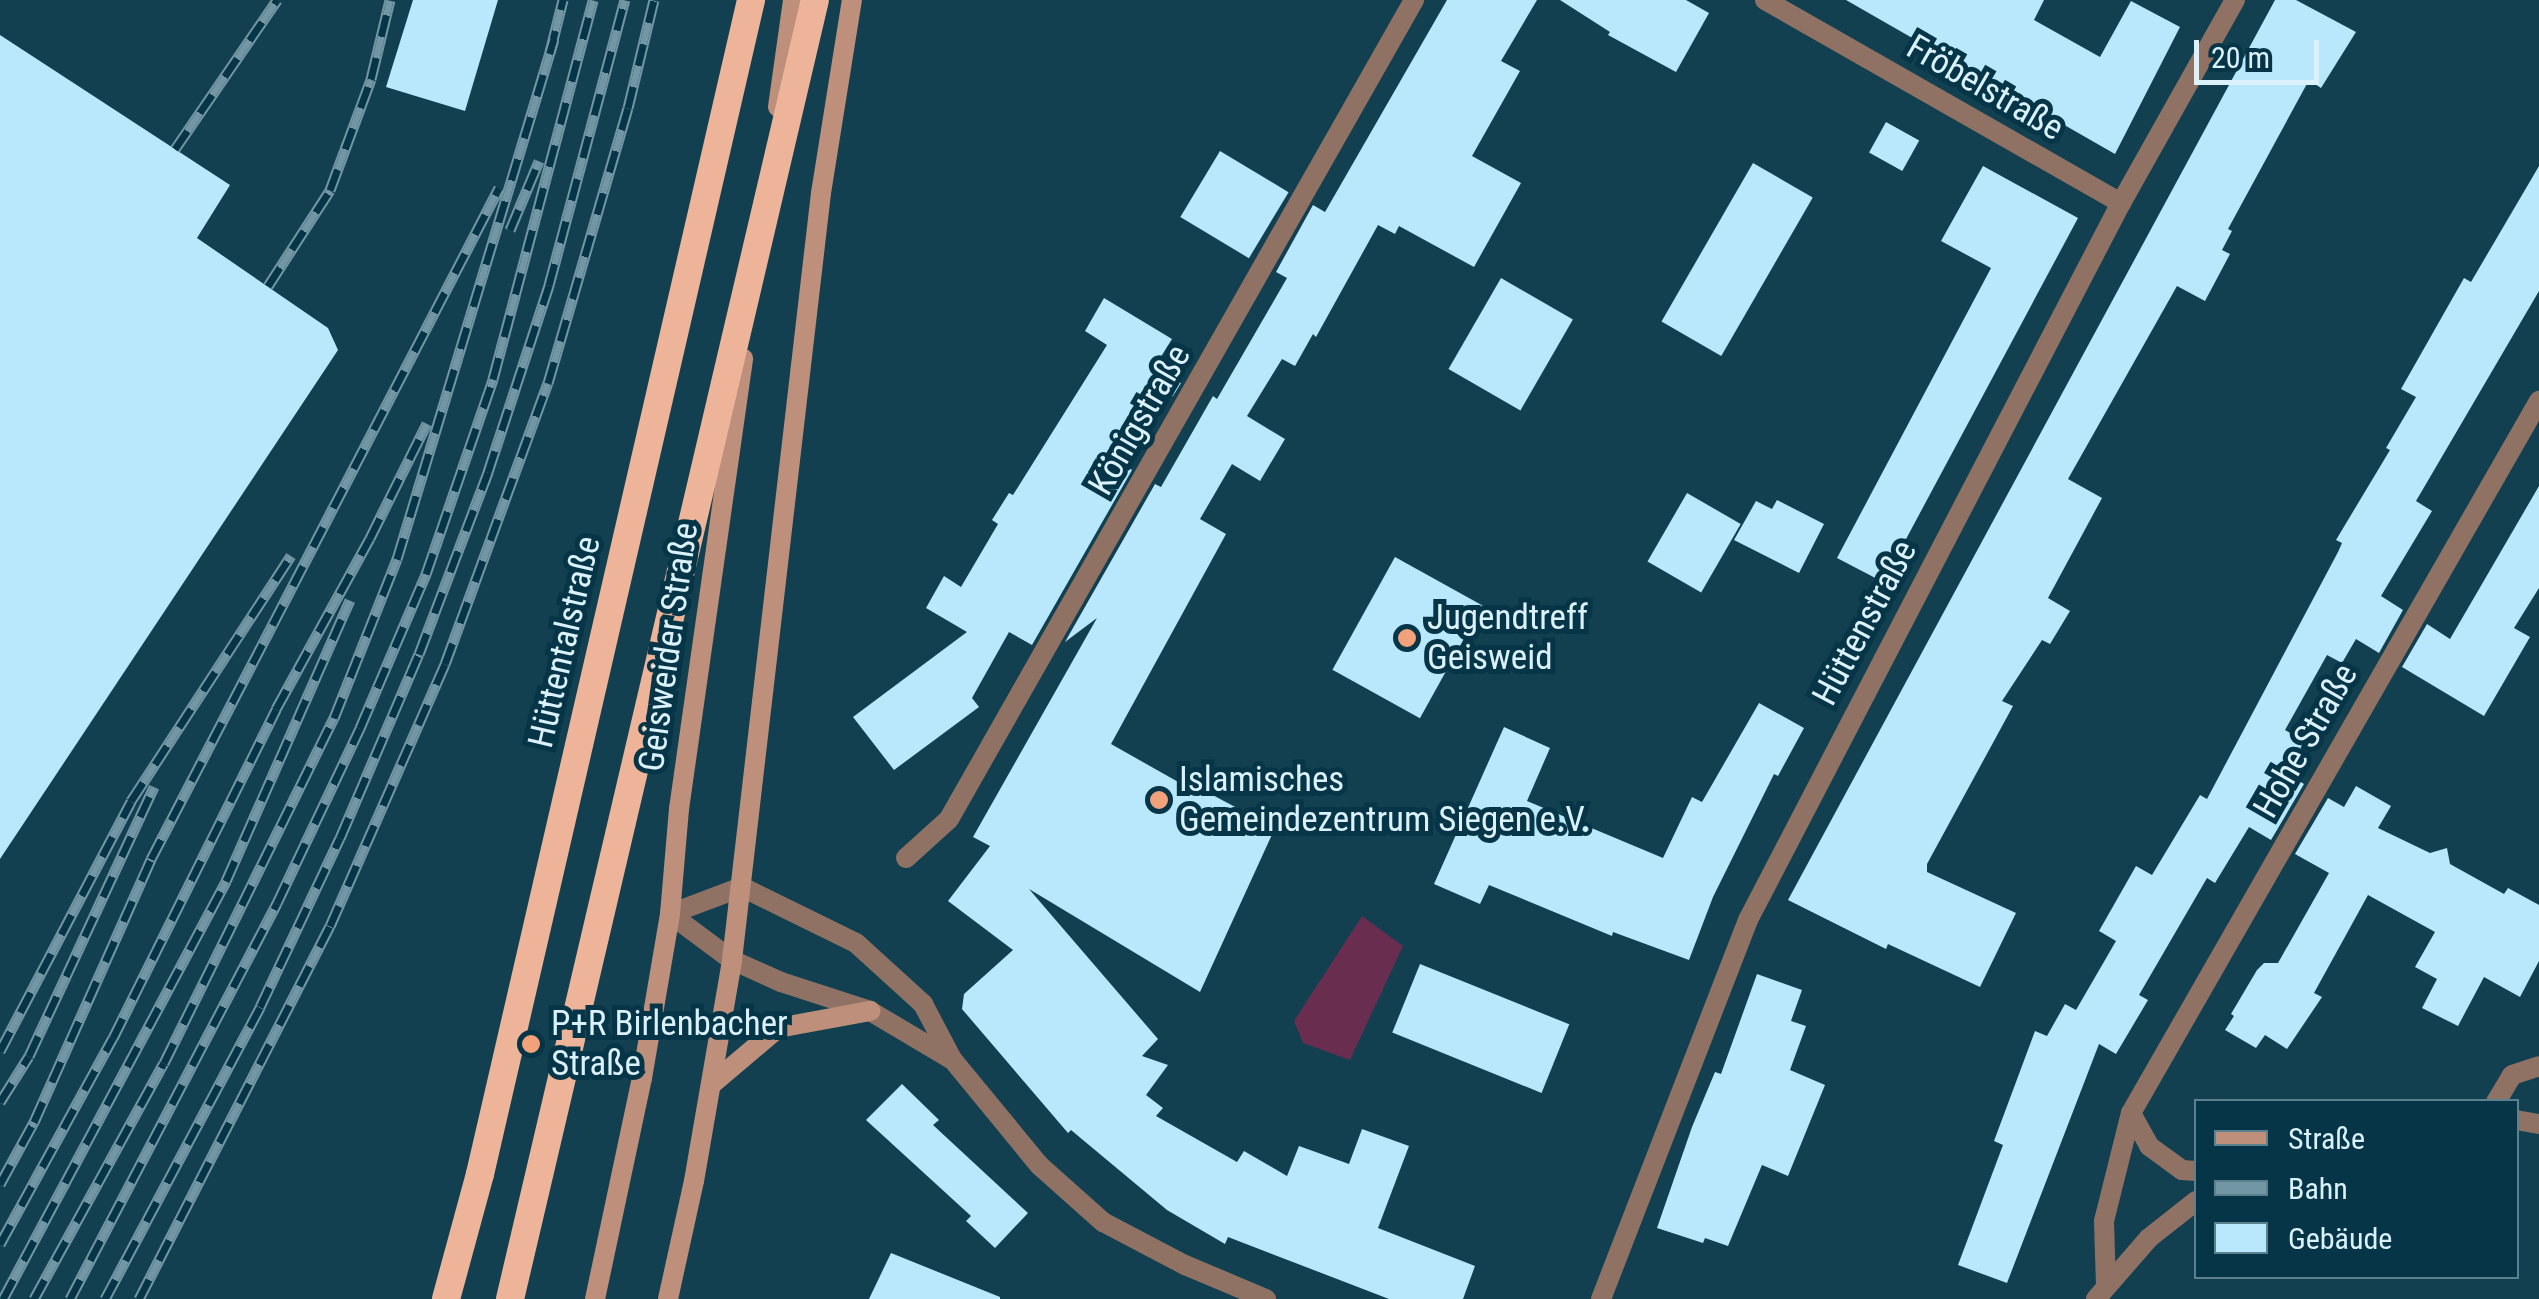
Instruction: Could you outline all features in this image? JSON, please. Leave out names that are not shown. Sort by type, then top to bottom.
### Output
[{"type":"highway","name":"Hüttentalstraße","points":[[446,1299],[480,1174],[751,0]]},
{"type":"highway","points":[[510,1299],[815,0]]},
{"type":"main road","name":"Geisweider Straße","points":[[594,1299],[638,1096],[670,914],[679,809],[793,0]]},
{"type":"main road","points":[[668,1299],[712,1083],[732,960],[821,193],[852,0]]},
{"type":"main road","points":[[712,1083],[778,1028],[870,1011]]},
{"type":"street","name":"Königstraße","points":[[906,858],[950,819],[1414,0]]},
{"type":"street","name":"Fröbelstraße","points":[[1765,0],[2120,203]]},
{"type":"street","name":"Hüttenstraße","points":[[1600,1299],[1748,920],[2120,203],[2234,0]]},
{"type":"street","name":"Hohe Straße","points":[[2101,1292],[2104,1221],[2131,1114],[2539,401]]},
{"type":"street","points":[[670,914],[742,887],[856,943],[923,1004],[952,1059],[1039,1165],[1103,1222],[1184,1266],[1266,1299]]},
{"type":"street","points":[[670,914],[732,960],[781,982],[870,1011],[952,1059]]},
{"type":"street","points":[[2498,1099],[2512,1075],[2539,1066]]},
{"type":"street","points":[[2131,1114],[2150,1146],[2182,1170],[2194,1171]]},
{"type":"street","points":[[2101,1292],[2149,1238],[2194,1203]]},
{"type":"shaded area","points":[[1362,916],[1403,946],[1350,1060],[1303,1043],[1294,1021]]},
{"type":"building","points":[[413,0],[498,0],[465,111],[386,87]]},
{"type":"building","points":[[1447,0],[1537,0],[1501,61],[1520,71],[1472,156],[1521,183],[1474,267],[1399,226],[1395,234],[1378,225],[1316,337],[1313,334],[1295,366],[1282,359],[1247,416],[1285,439],[1260,481],[1232,464],[1200,519],[1226,534],[1111,744],[1203,796],[1205,791],[1275,828],[1200,992],[1029,889],[1158,1039],[1142,1056],[1168,1065],[1146,1095],[1163,1108],[1156,1116],[1237,1162],[1244,1151],[1287,1176],[1299,1146],[1349,1164],[1362,1129],[1409,1146],[1378,1228],[1475,1266],[1463,1299],[1389,1299],[1228,1237],[1225,1244],[1167,1210],[1071,1130],[1068,1133],[962,1009],[964,994],[1013,950],[948,901],[990,846],[973,837],[1097,618],[1065,642],[1155,484],[1161,487],[1287,278],[1276,272],[1313,205],[1325,212]]},
{"type":"building","points":[[1560,0],[1686,0],[1709,13],[1676,72],[1608,35],[1610,32]]},
{"type":"building","points":[[1846,0],[2044,0],[2034,20],[2100,57],[2131,1],[2180,27],[2115,154]]},
{"type":"building","points":[[2275,0],[2296,0],[2356,32],[2321,88],[2309,80],[2228,229],[2232,231],[2222,250],[2230,254],[2205,301],[2177,286],[2068,479],[2102,498],[2048,598],[2070,611],[2050,644],[2042,640],[2002,701],[2013,706],[1927,864],[1927,872],[2016,913],[1980,987],[1888,944],[1886,949],[1788,900]]},
{"type":"building","points":[[0,35],[230,185],[197,238],[328,328],[338,350],[0,859]]},
{"type":"building","points":[[1886,122],[1919,140],[1902,171],[1869,153]]},
{"type":"building","points":[[1220,151],[1289,192],[1249,258],[1180,217]]},
{"type":"building","points":[[1753,163],[1813,198],[1721,356],[1662,321]]},
{"type":"building","points":[[1983,166],[2078,218],[1883,582],[1837,558],[1991,268],[1941,241]]},
{"type":"building","points":[[2539,166],[2539,291],[2416,501],[2432,511],[2381,596],[2403,610],[2379,653],[2356,639],[2342,663],[2327,655],[2285,730],[2305,742],[2286,773],[2304,784],[2271,840],[2249,827],[2215,883],[2207,878],[2139,995],[2148,1000],[2116,1054],[2099,1044],[2007,1283],[1958,1265],[2003,1145],[1994,1141],[2035,1031],[2047,1036],[2065,1004],[2076,1010],[2116,941],[2099,931],[2136,866],[2152,875],[2200,795],[2207,799],[2338,552],[2342,543],[2336,540],[2390,450],[2386,448],[2416,397],[2401,389],[2464,278],[2471,282]]},
{"type":"building","points":[[1501,278],[1573,320],[1520,410],[1448,369]]},
{"type":"building","points":[[1104,298],[1172,339],[1152,371],[1181,383],[1173,396],[1132,409],[1106,454],[1132,470],[1032,645],[1009,632],[972,698],[979,707],[894,770],[853,717],[967,632],[926,608],[944,576],[961,587],[998,524],[992,520],[1009,493],[1013,495],[1107,345],[1085,331]]},
{"type":"building","points":[[2539,486],[2539,588],[2514,628],[2530,637],[2484,716],[2402,667],[2427,624],[2450,639]]},
{"type":"building","points":[[1687,493],[1741,524],[1701,592],[1648,561]]},
{"type":"building","points":[[1777,500],[1824,524],[1799,573],[1734,540],[1756,501],[1772,509]]},
{"type":"building","name":"Jugendtreff Geisweid","points":[[1395,557],[1482,605],[1420,718],[1332,670]]},
{"type":"building","points":[[1759,703],[1804,728],[1778,776],[1774,774],[1713,897],[1689,960],[1613,932],[1612,936],[1489,885],[1480,904],[1434,884],[1504,727],[1550,748],[1527,801],[1663,858],[1692,797],[1702,802]]},
{"type":"building","points":[[2356,786],[2391,806],[2378,828],[2430,853],[2447,848],[2450,864],[2504,894],[2508,888],[2539,905],[2539,961],[2520,997],[2484,977],[2458,1026],[2422,1008],[2437,979],[2415,967],[2435,932],[2368,895],[2314,993],[2322,997],[2287,1049],[2265,1035],[2256,1048],[2225,1030],[2234,1016],[2231,1014],[2257,970],[2264,963],[2278,963],[2329,873],[2295,854],[2328,798],[2344,807]]},
{"type":"building","points":[[1420,964],[1569,1024],[1542,1093],[1392,1033]]},
{"type":"building","points":[[1757,974],[1802,990],[1791,1021],[1806,1026],[1790,1070],[1825,1085],[1788,1176],[1762,1165],[1728,1246],[1705,1238],[1703,1243],[1657,1228],[1692,1127],[1715,1072],[1721,1074]]},
{"type":"building","points":[[902,1084],[939,1120],[933,1125],[1028,1213],[995,1248],[966,1221],[971,1216],[866,1120]]},
{"type":"building","points":[[891,1253],[1000,1297],[1000,1299],[869,1299]]},
{"type":"railway","points":[[175,149],[277,0]]},
{"type":"railway","points":[[268,286],[330,190],[371,79],[390,0]]},
{"type":"railway","points":[[550,52],[563,0]]},
{"type":"railway","points":[[70,1299],[277,903],[360,728],[426,574],[493,379],[593,0]]},
{"type":"railway","points":[[105,1299],[260,1007],[340,838],[419,654],[488,472],[549,285],[625,0]]},
{"type":"railway","points":[[139,1299],[330,926],[445,664],[548,383],[628,108],[654,0]]},
{"type":"railway","points":[[34,1299],[164,1063],[334,718],[397,559],[554,39]]},
{"type":"railway","points":[[510,230],[539,161]]},
{"type":"railway","points":[[0,1184],[34,1122],[151,859],[499,188]]},
{"type":"railway","points":[[0,1244],[113,1038],[276,709],[370,538],[427,423]]},
{"type":"railway","points":[[0,1051],[131,801],[291,556]]},
{"type":"railway","points":[[3,1299],[226,881],[350,600]]},
{"type":"railway","points":[[0,1102],[29,1056],[154,787]]},
{"type":"place","name":"Jugendtreff Geisweid","points":[[1407,638]]},
{"type":"place","name":"Islamisches Gemeindezentrum Siegen e.V.","points":[[1159,800]]},
{"type":"place","name":"P+R Birlenbacher Straße","points":[[531,1044]]}]
